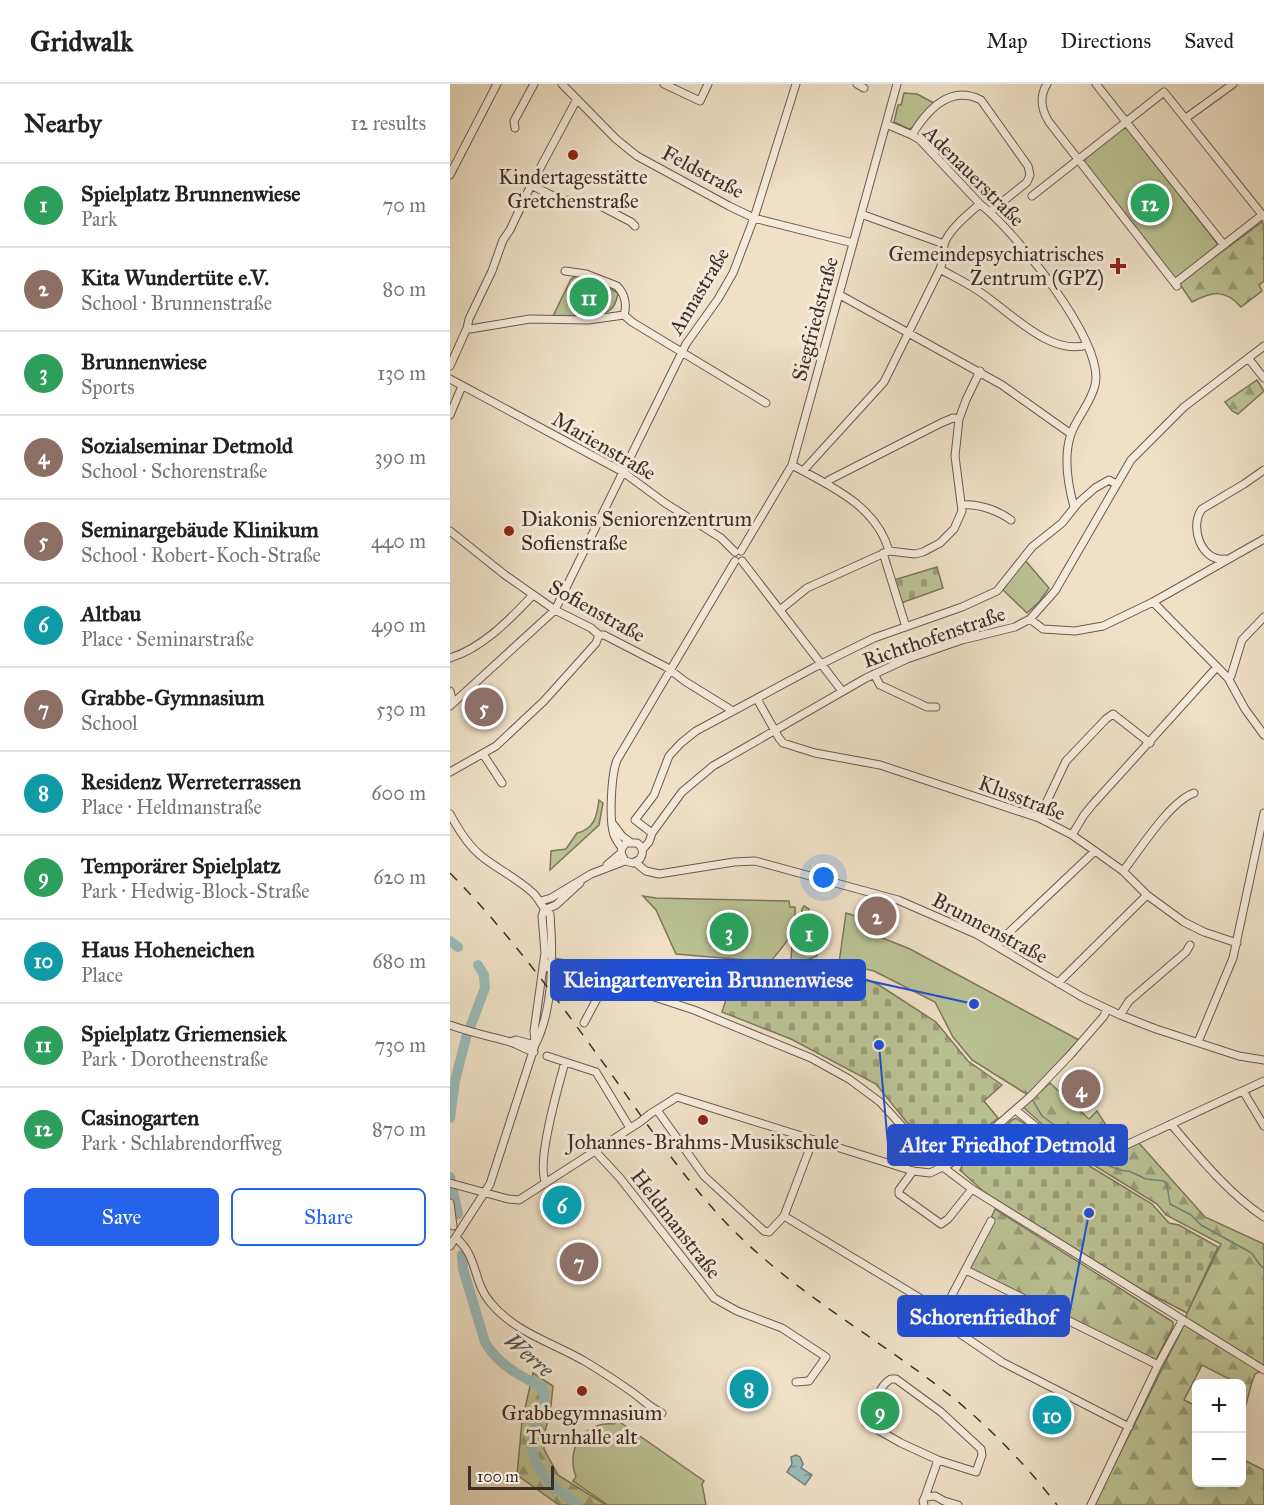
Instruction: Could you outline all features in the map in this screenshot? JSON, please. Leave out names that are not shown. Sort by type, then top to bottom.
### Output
[{"type":"street","points":[[450,175],[497,84]]},
{"type":"street","points":[[515,128],[514,121],[534,84]]},
{"type":"street","name":"Feldstraße","points":[[562,84],[616,139],[637,156],[754,218],[853,243]]},
{"type":"street","points":[[664,84],[700,101],[708,84]]},
{"type":"street","name":"Annastraße","points":[[555,610],[682,351],[733,273],[754,218],[796,84]]},
{"type":"street","name":"Siegfriedstraße","points":[[738,552],[792,465],[897,84]]},
{"type":"street","points":[[1032,196],[1078,159],[1126,122],[1163,88],[1263,216],[1176,284],[1078,159],[1044,114],[1042,98],[1047,84]]},
{"type":"street","points":[[1096,84],[1224,245]]},
{"type":"street","points":[[1186,118],[1233,84]]},
{"type":"street","points":[[912,135],[921,120],[942,98],[961,92],[972,94],[981,100],[1030,172],[1028,182],[990,212]]},
{"type":"street","points":[[450,366],[492,271],[503,240],[510,231],[531,185],[577,99]]},
{"type":"street","name":"Adenauerstraße","points":[[886,124],[912,135],[937,157],[990,212],[1040,267],[1079,328],[1097,373],[1096,385],[1071,434],[1068,468],[1069,488],[1074,507]]},
{"type":"street","points":[[531,185],[561,200],[591,201],[635,226]]},
{"type":"street","points":[[803,471],[884,382],[940,270],[945,257],[944,244],[962,220],[980,204]]},
{"type":"street","points":[[861,214],[944,244]]},
{"type":"street","points":[[565,270],[586,274],[617,286],[627,306],[624,315]]},
{"type":"street","points":[[940,270],[978,290],[1038,335],[1065,346],[1087,345]]},
{"type":"street","points":[[840,295],[980,371],[1021,397],[1071,434]]},
{"type":"street","points":[[467,328],[530,319],[588,320],[624,315],[766,403]]},
{"type":"street","name":"Richthofenstraße","points":[[1250,360],[1264,346]]},
{"type":"street","name":"Richthofenstraße","points":[[640,857],[652,833],[678,796],[712,766],[874,674],[962,640],[1015,627],[1030,619],[1055,591],[1131,460],[1184,407],[1264,352]]},
{"type":"street","points":[[1250,360],[1264,378]]},
{"type":"street","points":[[780,610],[807,588],[886,552],[915,554],[923,552],[940,543],[958,524],[962,505],[955,456],[959,419],[980,371]]},
{"type":"street","name":"Marienstraße","points":[[450,379],[623,472],[738,552]]},
{"type":"street","points":[[450,415],[462,386]]},
{"type":"street","points":[[827,484],[829,480],[941,423],[953,418],[959,419]]},
{"type":"street","points":[[792,465],[852,499],[868,513],[882,534],[906,627]]},
{"type":"street","points":[[1228,559],[1215,560],[1204,550],[1197,527],[1198,514],[1202,509],[1264,470]]},
{"type":"street","points":[[652,833],[635,820],[654,795],[669,756],[696,731],[874,638],[962,607],[997,591],[1024,555],[1062,523],[1074,507],[1095,488],[1108,480],[1116,484]]},
{"type":"street","points":[[962,505],[969,504],[1002,513],[1011,520]]},
{"type":"street","name":"Sofienstraße","points":[[450,531],[555,610],[647,657],[733,711]]},
{"type":"street","points":[[1030,619],[1043,629],[1075,631],[1103,626],[1153,602],[1264,539]]},
{"type":"street","points":[[625,861],[614,835],[612,822],[612,780],[615,764],[738,561],[744,556],[738,552]]},
{"type":"street","points":[[738,561],[780,610],[842,691]]},
{"type":"street","points":[[450,658],[472,647],[490,634],[533,595]]},
{"type":"street","points":[[1153,602],[1228,678],[1245,709],[1264,735]]},
{"type":"street","points":[[452,704],[555,610]]},
{"type":"street","points":[[1228,678],[1231,676],[1242,640],[1264,617]]},
{"type":"street","points":[[450,772],[496,746],[537,708],[596,643],[599,634]]},
{"type":"street","points":[[1072,835],[1093,804],[1216,668]]},
{"type":"street","points":[[874,674],[880,685],[927,707],[936,707]]},
{"type":"street","points":[[450,691],[452,704]]},
{"type":"street","points":[[758,699],[775,732]]},
{"type":"street","points":[[1038,818],[1066,761],[1113,714],[1150,743]]},
{"type":"street","name":"Klusstraße","points":[[775,732],[783,743],[815,753],[880,765],[1038,818],[1072,835],[1095,851],[1123,871],[1147,895],[1184,922],[1204,932],[1237,943]]},
{"type":"street","points":[[483,754],[502,783]]},
{"type":"street","points":[[1123,871],[1171,809],[1183,797],[1194,793]]},
{"type":"street","points":[[1198,1042],[1233,958],[1264,813]]},
{"type":"street","points":[[450,814],[467,842],[480,855],[523,885],[541,901],[544,910],[542,916],[543,965],[534,1031],[535,1048]]},
{"type":"street","points":[[612,822],[622,836],[633,842]]},
{"type":"street","name":"Richthofenstraße","points":[[621,850],[652,833]]},
{"type":"street","name":"Brunnenstraße","points":[[633,842],[640,857],[655,873],[662,874],[734,862],[755,861],[898,900],[960,926],[998,946],[1058,983],[1119,1015],[1239,1056],[1264,1060]]},
{"type":"street","points":[[604,868],[621,850]]},
{"type":"street","points":[[998,946],[1002,939],[1095,851]]},
{"type":"street","points":[[541,901],[551,898],[604,868],[640,857]]},
{"type":"street","points":[[544,910],[556,905],[583,878]]},
{"type":"street","points":[[1058,983],[1147,895]]},
{"type":"street","points":[[450,1246],[486,1192],[542,1032],[552,966],[550,914],[544,910]]},
{"type":"street","points":[[1119,1015],[1129,1001],[1186,952],[1190,945]]},
{"type":"street","points":[[543,965],[567,964],[694,1010],[812,1058],[880,1102],[931,1158],[972,1189],[1264,1370]]},
{"type":"street","points":[[584,1023],[607,980]]},
{"type":"street","points":[[453,1183],[519,1200],[677,1097],[926,1174],[969,1150],[1016,1110],[1076,1049],[1104,1016],[1107,1009]]},
{"type":"street","points":[[450,1025],[510,1042],[516,1040],[535,1048]]},
{"type":"street","points":[[547,1056],[596,1072],[630,1128]]},
{"type":"street","points":[[546,1183],[543,1178],[550,1115],[565,1062]]},
{"type":"street","points":[[1016,1110],[1073,1151],[1090,1159],[1102,1158],[1264,1081]]},
{"type":"street","points":[[1243,1091],[1264,1126]]},
{"type":"street","points":[[654,1112],[704,1176],[769,1232],[784,1216],[813,1140]]},
{"type":"street","points":[[1171,1124],[1215,1174],[1264,1217]]},
{"type":"street","name":"Heldmanstraße","points":[[595,1151],[620,1178],[714,1298],[737,1311],[782,1328],[826,1357],[809,1382],[796,1382]]},
{"type":"street","points":[[913,1171],[898,1190],[899,1194],[941,1224],[948,1220],[972,1189]]},
{"type":"street","points":[[450,1203],[453,1226]]},
{"type":"street","points":[[784,1216],[943,1312],[953,1329],[1002,1362],[1129,1427]]},
{"type":"street","points":[[943,1312],[990,1221]]},
{"type":"street","points":[[456,1238],[468,1250],[478,1280],[488,1300],[512,1322],[587,1363],[641,1399],[649,1408],[662,1413]]},
{"type":"street","points":[[966,1270],[1158,1365]]},
{"type":"street","points":[[1091,1505],[1158,1365],[1182,1321]]},
{"type":"street","points":[[896,1379],[941,1412],[981,1449],[982,1455],[976,1472],[938,1460],[866,1424],[887,1381],[896,1379]]},
{"type":"street","points":[[924,1505],[922,1501],[938,1460]]},
{"type":"street","points":[[925,1497],[935,1496],[943,1503],[958,1505]]},
{"type":"green space","points":[[904,93],[917,94],[934,103],[914,127],[909,129],[894,122]]},
{"type":"green space","points":[[1125,126],[1217,243],[1216,248],[1175,281],[1084,163],[1086,157]]},
{"type":"green space","points":[[1262,222],[1264,225],[1264,281],[1259,285],[1262,291],[1241,307],[1223,294],[1212,294],[1192,302],[1179,283]]},
{"type":"green space","points":[[578,275],[593,279],[618,293],[614,306],[597,316],[553,316],[571,279]]},
{"type":"green space","points":[[1257,380],[1264,391],[1238,414],[1232,411],[1225,402]]},
{"type":"green space","points":[[1024,559],[1049,588],[1027,613],[1002,589]]},
{"type":"green space","points":[[937,567],[943,588],[901,603],[894,580]]},
{"type":"green space","points":[[599,800],[603,803],[599,825],[550,870],[551,851],[566,849],[577,833],[591,825],[596,816]]},
{"type":"green space","points":[[643,896],[789,901],[790,907],[795,907],[794,924],[786,943],[770,962],[676,954],[656,910]]},
{"type":"green space","points":[[804,906],[809,909],[809,914],[823,930],[817,956],[804,961],[791,961],[792,944],[800,926]]},
{"type":"green space","points":[[846,913],[862,918],[860,929],[910,949],[1079,1040],[1028,1095],[972,1060],[953,1037],[935,1002],[874,971],[839,963]]},
{"type":"green space","points":[[741,965],[816,971],[820,965],[841,968],[879,985],[936,1022],[968,1061],[1002,1085],[984,1101],[998,1118],[952,1155],[944,1158],[938,1156],[876,1084],[791,1039],[722,1012],[732,981]]},
{"type":"green space","points":[[1050,1083],[1089,1119],[1097,1111],[1118,1144],[1096,1156],[1043,1125],[1023,1107]]},
{"type":"green space","points":[[1016,1118],[1152,1204],[1169,1223],[1179,1225],[1218,1247],[1187,1313],[1137,1287],[985,1193],[960,1170],[965,1160]]},
{"type":"green space","points":[[1138,1142],[1205,1217],[1264,1244],[1264,1370],[1255,1374],[1246,1406],[1246,1379],[1229,1379],[1202,1365],[1195,1379],[1192,1379],[1192,1384],[1184,1400],[1192,1404],[1192,1487],[1246,1487],[1246,1461],[1264,1470],[1264,1505],[1094,1505],[1182,1329],[1187,1313],[1221,1244],[1166,1215],[1157,1204],[1092,1164]]},
{"type":"green space","points":[[995,1209],[1173,1322],[1156,1360],[969,1269]]},
{"type":"green space","points":[[533,1373],[553,1386],[550,1415],[544,1434],[544,1449],[558,1475],[606,1505],[559,1505],[517,1475],[522,1421]]},
{"type":"green space","points":[[617,1420],[704,1481],[702,1484],[706,1505],[608,1505],[573,1481],[576,1477],[573,1456],[580,1439],[594,1427],[614,1424]]},
{"type":"water","points":[[796,1455],[800,1457],[803,1464],[801,1468],[812,1475],[805,1485],[787,1472],[792,1464],[791,1457]]},
{"type":"waterway","name":"Werre","points":[[450,941],[458,947]]},
{"type":"waterway","name":"Werre","points":[[450,1118],[455,1081],[466,1038],[485,988],[484,975],[478,965]]},
{"type":"waterway","points":[[1025,1091],[1029,1096]]},
{"type":"waterway","points":[[1032,1099],[1042,1116],[1090,1151],[1097,1152]]},
{"type":"waterway","points":[[1103,1160],[1106,1165],[1129,1171],[1146,1179],[1164,1181],[1167,1185],[1170,1204],[1191,1215],[1201,1225],[1250,1252],[1264,1268]]},
{"type":"waterway","name":"Werre","points":[[450,1177],[458,1214]]},
{"type":"waterway","name":"Werre","points":[[462,1255],[463,1269],[485,1342],[503,1363],[517,1374],[542,1387],[544,1392],[544,1401],[533,1437],[532,1449],[535,1461],[548,1480],[578,1505]]},
{"type":"railway","points":[[450,873],[519,951],[674,1161],[731,1228],[812,1297],[957,1401],[1010,1450],[1057,1505]]},
{"type":"place","name":"Kindertagesstätte Gretchenstraße","points":[[573,155]]},
{"type":"place","name":"Casinogarten","points":[[1150,203]]},
{"type":"place","name":"Gemeindepsychiatrisches Zentrum (GPZ)","points":[[1118,266]]},
{"type":"place","name":"Spielplatz Griemensiek","points":[[589,297]]},
{"type":"place","name":"Diakonis Seniorenzentrum Sofienstraße","points":[[509,531]]},
{"type":"place","name":"Seminargebäude Klinikum","points":[[484,707]]},
{"type":"place","name":"Kita Wundertüte e.V.","points":[[877,916]]},
{"type":"place","name":"Brunnenwiese","points":[[729,932]]},
{"type":"place","name":"Spielplatz Brunnenwiese","points":[[809,933]]},
{"type":"place","name":"Kleingartenverein Brunnenwiese","points":[[974,1004]]},
{"type":"place","name":"Alter Friedhof Detmold","points":[[879,1045]]},
{"type":"place","name":"Sozialseminar Detmold","points":[[1081,1089]]},
{"type":"place","name":"Johannes-Brahms-Musikschule","points":[[703,1120]]},
{"type":"place","name":"Altbau","points":[[562,1205]]},
{"type":"place","name":"Schorenfriedhof","points":[[1089,1213]]},
{"type":"place","name":"Grabbe-Gymnasium","points":[[579,1262]]},
{"type":"place","name":"Residenz Werreterrassen","points":[[749,1389]]},
{"type":"place","name":"Grabbegymnasium Turnhalle alt","points":[[582,1391]]},
{"type":"place","name":"Temporärer Spielplatz","points":[[880,1411]]},
{"type":"place","name":"Haus Hoheneichen","points":[[1052,1415]]}]
